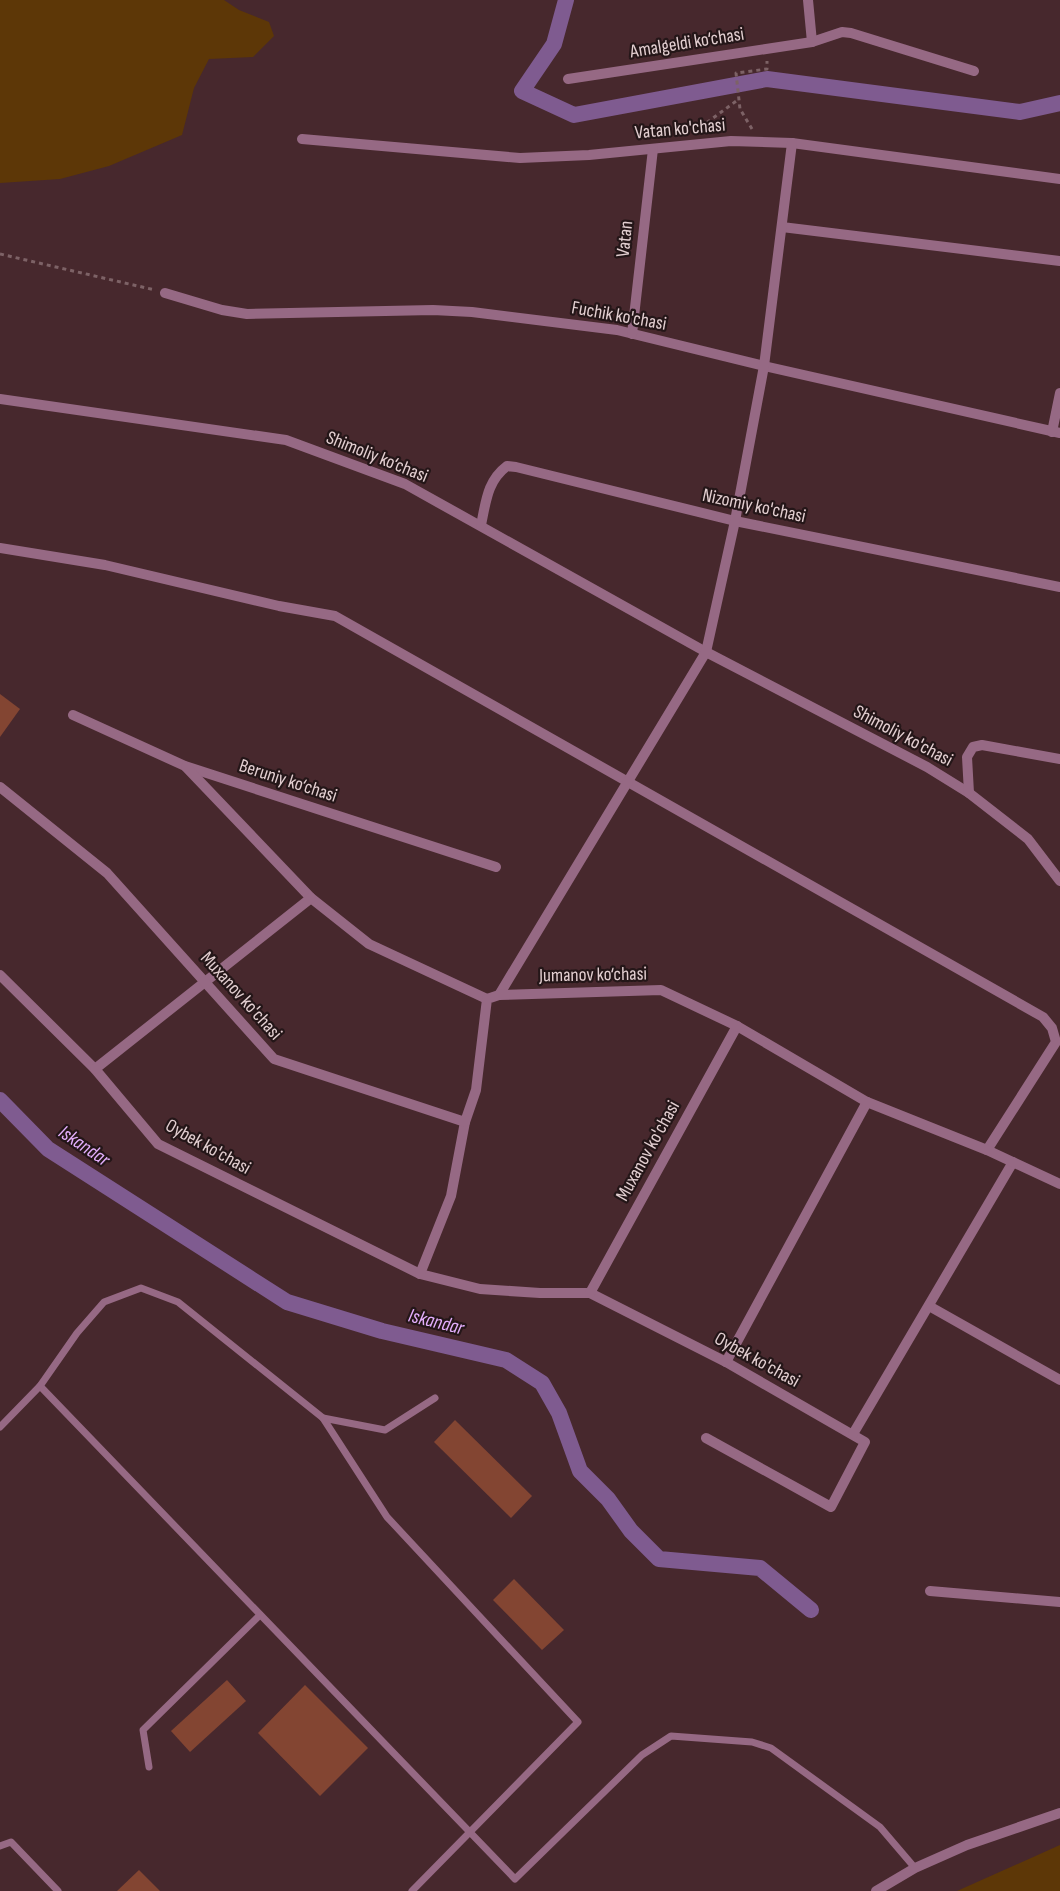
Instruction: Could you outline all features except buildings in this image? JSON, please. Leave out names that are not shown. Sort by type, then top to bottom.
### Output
[{"type":"street","points":[[808,0],[812,42]]},
{"type":"street","name":"Amalgeldi ko‘chasi","points":[[568,79],[812,42],[842,32],[851,33],[974,71]]},
{"type":"street","name":"Vatan ko'chasi","points":[[302,139],[520,158],[589,155],[730,141],[792,143],[1060,179]]},
{"type":"street","name":"Jumanov ko‘chasi","points":[[499,995],[706,652],[735,521],[764,366],[792,143]]},
{"type":"street","name":"Vatan","points":[[632,334],[652,149]]},
{"type":"street","points":[[782,227],[1060,261]]},
{"type":"street","name":"Fuchik ko'chasi","points":[[165,293],[222,310],[247,314],[433,310],[472,312],[632,334],[1056,433]]},
{"type":"street","points":[[1056,433],[1060,393]]},
{"type":"street","name":"Shimoliy ko‘chasi","points":[[0,399],[286,440],[405,484],[706,652]]},
{"type":"street","name":"Nizomiy ko'chasi","points":[[480,525],[489,488],[496,474],[507,466],[735,521],[1060,587]]},
{"type":"street","points":[[0,548],[105,565],[279,606],[335,616],[627,784],[1043,1017],[1052,1028],[1058,1041],[988,1150]]},
{"type":"street","name":"Shimoliy ko'chasi","points":[[706,652],[927,767],[969,793],[1028,839],[1060,881]]},
{"type":"street","name":"Beruniy ko‘chasi","points":[[73,715],[185,766],[496,867]]},
{"type":"street","points":[[969,793],[967,757],[973,747],[982,745],[1060,759]]},
{"type":"street","points":[[185,766],[311,898],[369,944],[487,999],[499,995]]},
{"type":"street","name":"Muxanov ko'chasi","points":[[0,787],[107,873],[274,1059],[465,1122]]},
{"type":"street","points":[[95,1069],[311,898]]},
{"type":"street","name":"Oybek ko'chasi","points":[[0,975],[95,1069],[158,1144],[420,1274],[480,1289],[540,1293],[590,1293],[726,1362],[853,1434]]},
{"type":"street","name":"Jumanov ko‘chasi","points":[[499,995],[661,990],[737,1026],[867,1102],[988,1150],[1060,1184]]},
{"type":"street","points":[[420,1274],[451,1196],[465,1122],[476,1090],[487,999]]},
{"type":"street","name":"Muxanov ko'chasi","points":[[590,1293],[737,1026]]},
{"type":"street","points":[[726,1362],[867,1102]]},
{"type":"street","points":[[706,1438],[831,1507],[866,1442],[853,1434],[1014,1162]]},
{"type":"street","points":[[929,1306],[1060,1380]]},
{"type":"street","points":[[930,1591],[1060,1602]]},
{"type":"street","points":[[876,1891],[915,1868],[967,1845],[1060,1813]]},
{"type":"lane","points":[[0,1427],[40,1386],[77,1333],[104,1302],[141,1288],[178,1302],[323,1418],[387,1517],[578,1722],[412,1891]]},
{"type":"lane","points":[[40,1386],[515,1879],[642,1755],[671,1736],[752,1742],[771,1748],[880,1827],[915,1868]]},
{"type":"lane","points":[[323,1418],[385,1430],[435,1398]]},
{"type":"lane","points":[[149,1767],[143,1730],[260,1615]]},
{"type":"lane","points":[[0,1846],[11,1842],[58,1891]]},
{"type":"path","points":[[764,142],[748,124],[740,109],[736,73],[767,69],[767,60]]},
{"type":"path","points":[[688,135],[740,98]]},
{"type":"path","points":[[0,254],[165,293]]},
{"type":"shaded area","points":[[0,0],[224,0],[239,10],[269,22],[274,36],[253,57],[209,59],[194,88],[182,135],[109,166],[60,179],[0,183]]},
{"type":"shaded area","points":[[1060,1845],[1060,1891],[957,1891]]},
{"type":"waterway","points":[[566,0],[554,44],[522,91],[574,115],[767,79],[1020,112],[1060,103]]},
{"type":"waterway","name":"Iskandar","points":[[0,1100],[48,1149],[287,1302],[382,1331],[506,1360],[542,1383],[559,1413],[580,1471],[608,1499],[631,1531],[659,1559],[760,1568],[811,1610]]}]
